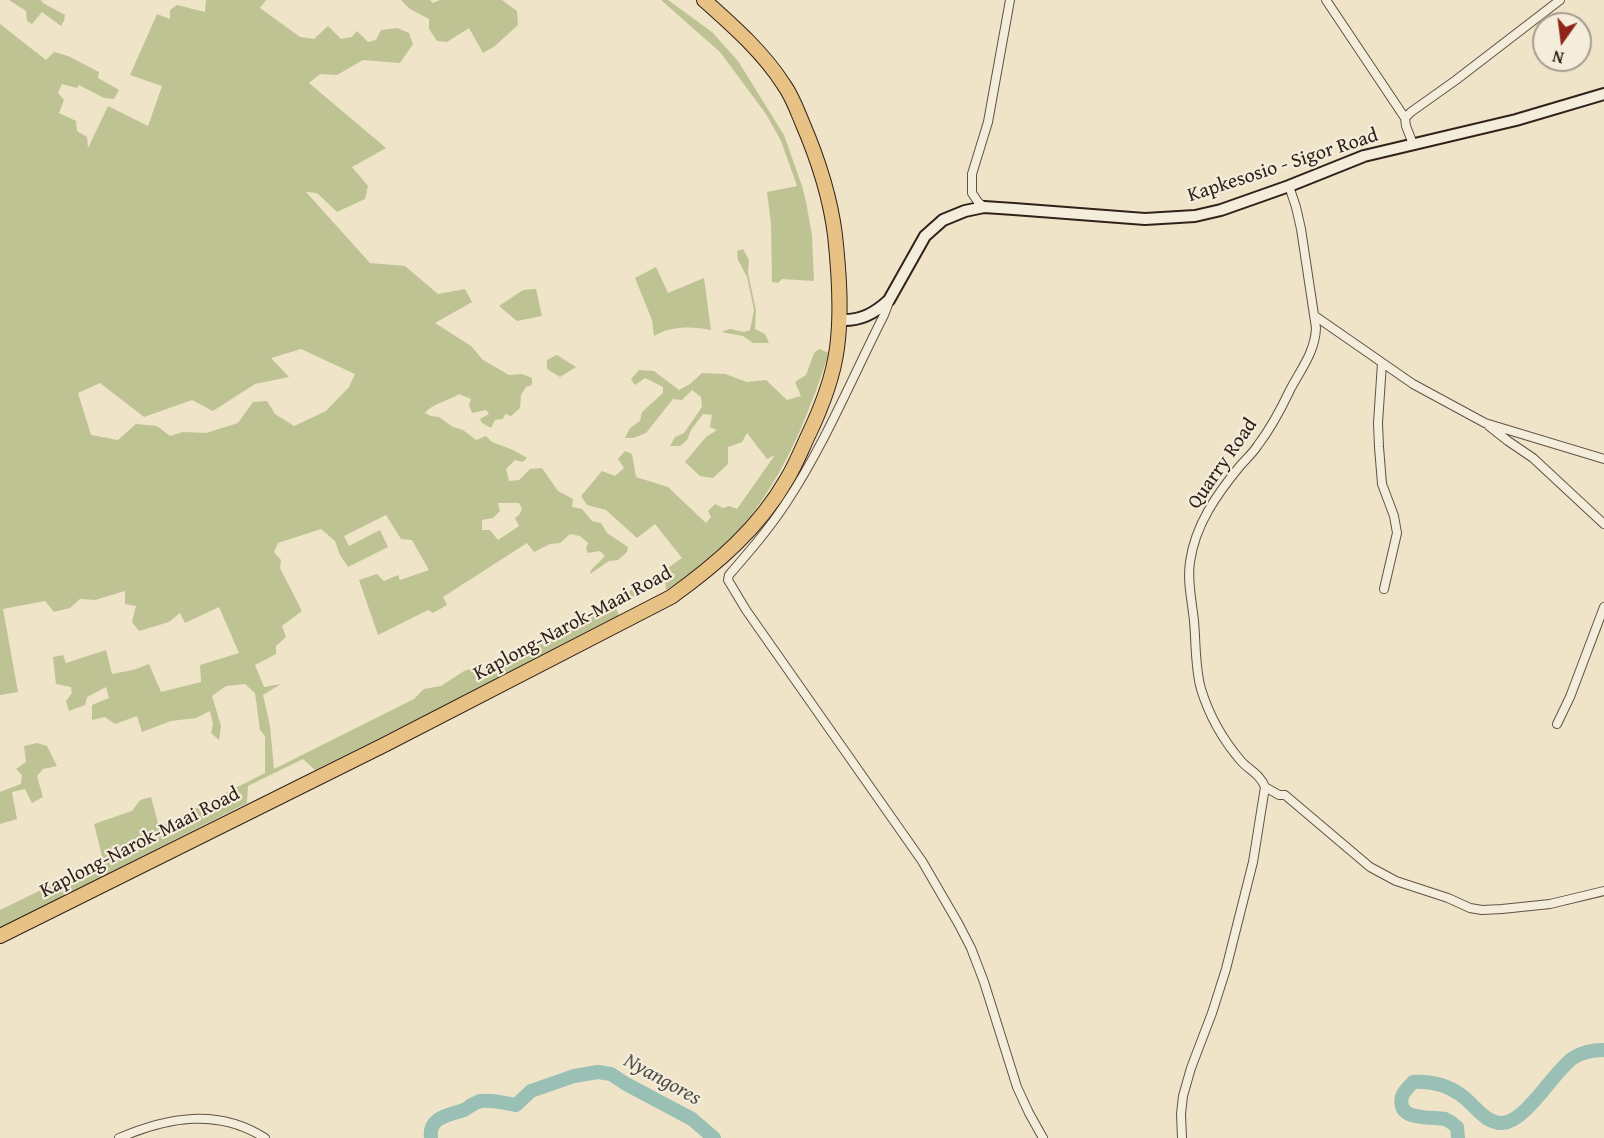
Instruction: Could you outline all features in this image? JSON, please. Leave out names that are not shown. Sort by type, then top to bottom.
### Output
[{"type":"highway","name":"Kaplong-Narok-Maai Road","points":[[0,936],[387,744],[648,610],[703,574],[733,548],[754,525],[788,478],[814,423],[832,375],[840,320],[839,269],[833,216],[818,161],[786,87],[739,32],[704,0]]},
{"type":"main road","name":"Kapkesosio - Sigor Road","points":[[840,320],[852,321],[867,316],[890,300],[920,245],[931,230],[953,215],[984,207],[1129,219],[1173,219],[1196,216],[1221,210],[1289,186],[1364,156],[1516,120],[1604,93]]},
{"type":"street","points":[[984,207],[972,193],[972,174],[988,122],[1011,0]]},
{"type":"street","points":[[1326,0],[1406,118],[1406,126],[1413,144]]},
{"type":"street","points":[[1406,118],[1411,111],[1465,74],[1560,0]]},
{"type":"street","name":"Quarry Road","points":[[1265,787],[1258,775],[1242,763],[1218,728],[1201,688],[1190,594],[1190,562],[1197,532],[1211,506],[1238,468],[1258,446],[1277,416],[1308,360],[1316,334],[1301,229],[1289,186]]},
{"type":"street","points":[[890,300],[844,401],[819,449],[767,531],[729,575],[728,580],[746,610],[922,861],[958,923],[971,948],[984,982],[1017,1087],[1042,1138]]},
{"type":"street","points":[[1315,316],[1428,393],[1485,423],[1533,458],[1604,524]]},
{"type":"street","points":[[1382,363],[1378,423],[1382,484],[1394,516],[1397,533],[1397,541],[1384,589]]},
{"type":"street","points":[[1485,423],[1604,459]]},
{"type":"street","points":[[1557,724],[1570,697],[1604,607]]},
{"type":"street","points":[[1182,1138],[1183,1096],[1226,969],[1253,862],[1265,787],[1279,795],[1286,795],[1371,867],[1396,881],[1448,898],[1470,908],[1482,910],[1550,904],[1604,891]]},
{"type":"street","points":[[119,1138],[164,1122],[202,1119],[225,1121],[265,1138]]},
{"type":"green space","points":[[9,0],[41,0],[65,15],[64,21],[61,26],[42,12],[32,24],[27,21],[26,11]]},
{"type":"green space","points":[[206,0],[266,0],[260,8],[300,37],[314,39],[328,26],[341,39],[352,37],[357,31],[368,42],[376,40],[381,30],[397,28],[409,33],[413,44],[400,63],[363,60],[337,75],[320,74],[309,83],[386,148],[352,167],[368,186],[365,199],[337,212],[317,193],[306,192],[370,263],[405,266],[438,294],[465,289],[472,302],[435,323],[471,346],[483,360],[509,375],[522,374],[532,378],[532,385],[526,387],[521,395],[520,408],[511,416],[505,414],[503,419],[495,420],[491,428],[482,423],[480,419],[489,414],[486,410],[472,413],[469,405],[471,399],[459,394],[432,407],[425,413],[439,417],[476,440],[486,436],[492,442],[527,458],[523,462],[515,460],[506,469],[509,481],[519,480],[530,469],[542,468],[558,491],[573,499],[572,507],[582,509],[592,521],[601,523],[607,533],[628,547],[627,552],[618,560],[609,561],[590,574],[605,556],[600,551],[588,553],[586,549],[588,543],[580,536],[570,534],[560,543],[550,544],[534,552],[527,543],[443,597],[447,605],[433,613],[428,610],[378,635],[359,580],[377,574],[384,581],[398,575],[400,580],[429,570],[412,540],[401,539],[386,515],[344,536],[349,546],[380,530],[388,547],[348,567],[335,541],[321,529],[278,543],[274,552],[281,560],[280,568],[302,611],[282,626],[286,637],[276,646],[276,654],[255,665],[264,687],[281,684],[263,695],[270,726],[274,769],[414,699],[424,689],[441,686],[464,671],[477,667],[478,674],[597,612],[600,606],[625,595],[635,587],[642,586],[643,591],[638,592],[632,600],[616,608],[620,618],[315,770],[303,759],[248,786],[247,803],[0,928],[0,910],[103,860],[94,824],[132,811],[140,800],[151,797],[159,827],[265,773],[265,736],[260,730],[255,693],[245,684],[226,686],[212,696],[221,726],[219,740],[211,733],[213,724],[210,711],[196,718],[171,721],[142,732],[137,716],[115,724],[105,717],[92,720],[92,705],[109,698],[106,687],[87,697],[85,705],[69,711],[66,701],[72,693],[71,687],[56,684],[53,657],[63,655],[66,663],[106,650],[112,674],[149,664],[161,692],[201,682],[200,665],[239,653],[219,607],[185,623],[180,613],[169,622],[139,631],[132,622],[136,606],[125,604],[125,591],[95,600],[80,599],[70,608],[54,612],[45,601],[3,609],[18,692],[0,695],[0,24],[46,60],[54,52],[68,56],[99,72],[98,78],[119,90],[114,99],[104,98],[79,85],[77,88],[62,84],[58,93],[64,100],[59,113],[76,121],[77,131],[87,137],[88,148],[108,106],[148,126],[162,86],[130,75],[157,14],[170,19],[170,10],[177,5],[205,12]],"holes":[[[301,349],[355,374],[349,387],[326,411],[294,426],[275,414],[267,401],[253,402],[238,423],[206,433],[183,432],[170,436],[157,426],[136,424],[118,440],[91,435],[78,393],[100,383],[144,417],[192,400],[213,411],[255,384],[289,377],[271,358]],[[498,503],[519,503],[522,509],[515,518],[519,526],[498,540],[490,530],[482,530],[482,520],[493,518],[500,511]]]},
{"type":"green space","points":[[401,0],[430,0],[433,3],[440,0],[502,0],[517,11],[518,25],[495,46],[483,53],[469,28],[447,42],[437,41],[429,29],[429,19],[410,9]]},
{"type":"green space","points":[[661,0],[668,0],[712,32],[738,61],[784,135],[806,202],[812,235],[814,281],[782,279],[778,283],[772,282],[771,224],[767,192],[797,186],[781,141],[766,114],[720,52]]},
{"type":"green space","points":[[743,249],[749,260],[748,273],[756,310],[755,329],[765,334],[769,343],[753,343],[743,336],[721,332],[730,329],[744,332],[750,330],[754,310],[747,277],[738,260],[737,251]]},
{"type":"green space","points":[[656,267],[668,293],[704,278],[711,330],[682,328],[667,330],[654,336],[652,320],[635,278]]},
{"type":"green space","points":[[536,289],[542,316],[517,321],[499,306],[523,290]]},
{"type":"green space","points":[[819,349],[829,353],[801,428],[778,475],[748,519],[731,539],[700,566],[666,590],[665,577],[662,572],[682,558],[655,524],[637,538],[606,510],[587,505],[581,496],[602,471],[615,476],[624,468],[618,459],[625,451],[632,454],[636,477],[668,487],[706,523],[711,517],[708,511],[715,504],[723,508],[729,506],[737,509],[775,455],[767,459],[747,433],[742,442],[728,447],[728,464],[713,478],[700,476],[685,462],[706,437],[717,430],[710,427],[712,415],[703,414],[691,430],[687,440],[680,446],[670,446],[675,437],[684,433],[702,407],[701,397],[692,390],[682,400],[673,399],[646,433],[633,438],[625,438],[630,428],[640,421],[642,412],[663,393],[663,387],[645,378],[635,385],[631,379],[639,370],[654,371],[679,390],[702,373],[725,374],[747,382],[766,380],[787,400],[801,396],[795,382],[806,375],[814,353]]},
{"type":"green space","points":[[557,355],[576,367],[560,377],[547,369],[547,360]]},
{"type":"green space","points":[[37,743],[47,746],[57,766],[43,769],[37,776],[43,797],[32,803],[25,789],[12,792],[17,819],[0,824],[0,792],[21,784],[22,775],[16,769],[26,762],[24,746]]},
{"type":"waterway","name":"Nyangores","points":[[1458,1138],[1457,1127],[1447,1120],[1414,1116],[1404,1110],[1401,1102],[1402,1096],[1413,1082],[1444,1086],[1466,1099],[1485,1117],[1502,1123],[1521,1114],[1573,1058],[1580,1054],[1604,1050]]},
{"type":"waterway","name":"Nyangores","points":[[431,1138],[431,1131],[436,1121],[477,1102],[490,1101],[516,1105],[531,1091],[574,1076],[598,1072],[611,1074],[692,1119],[714,1138]]}]
